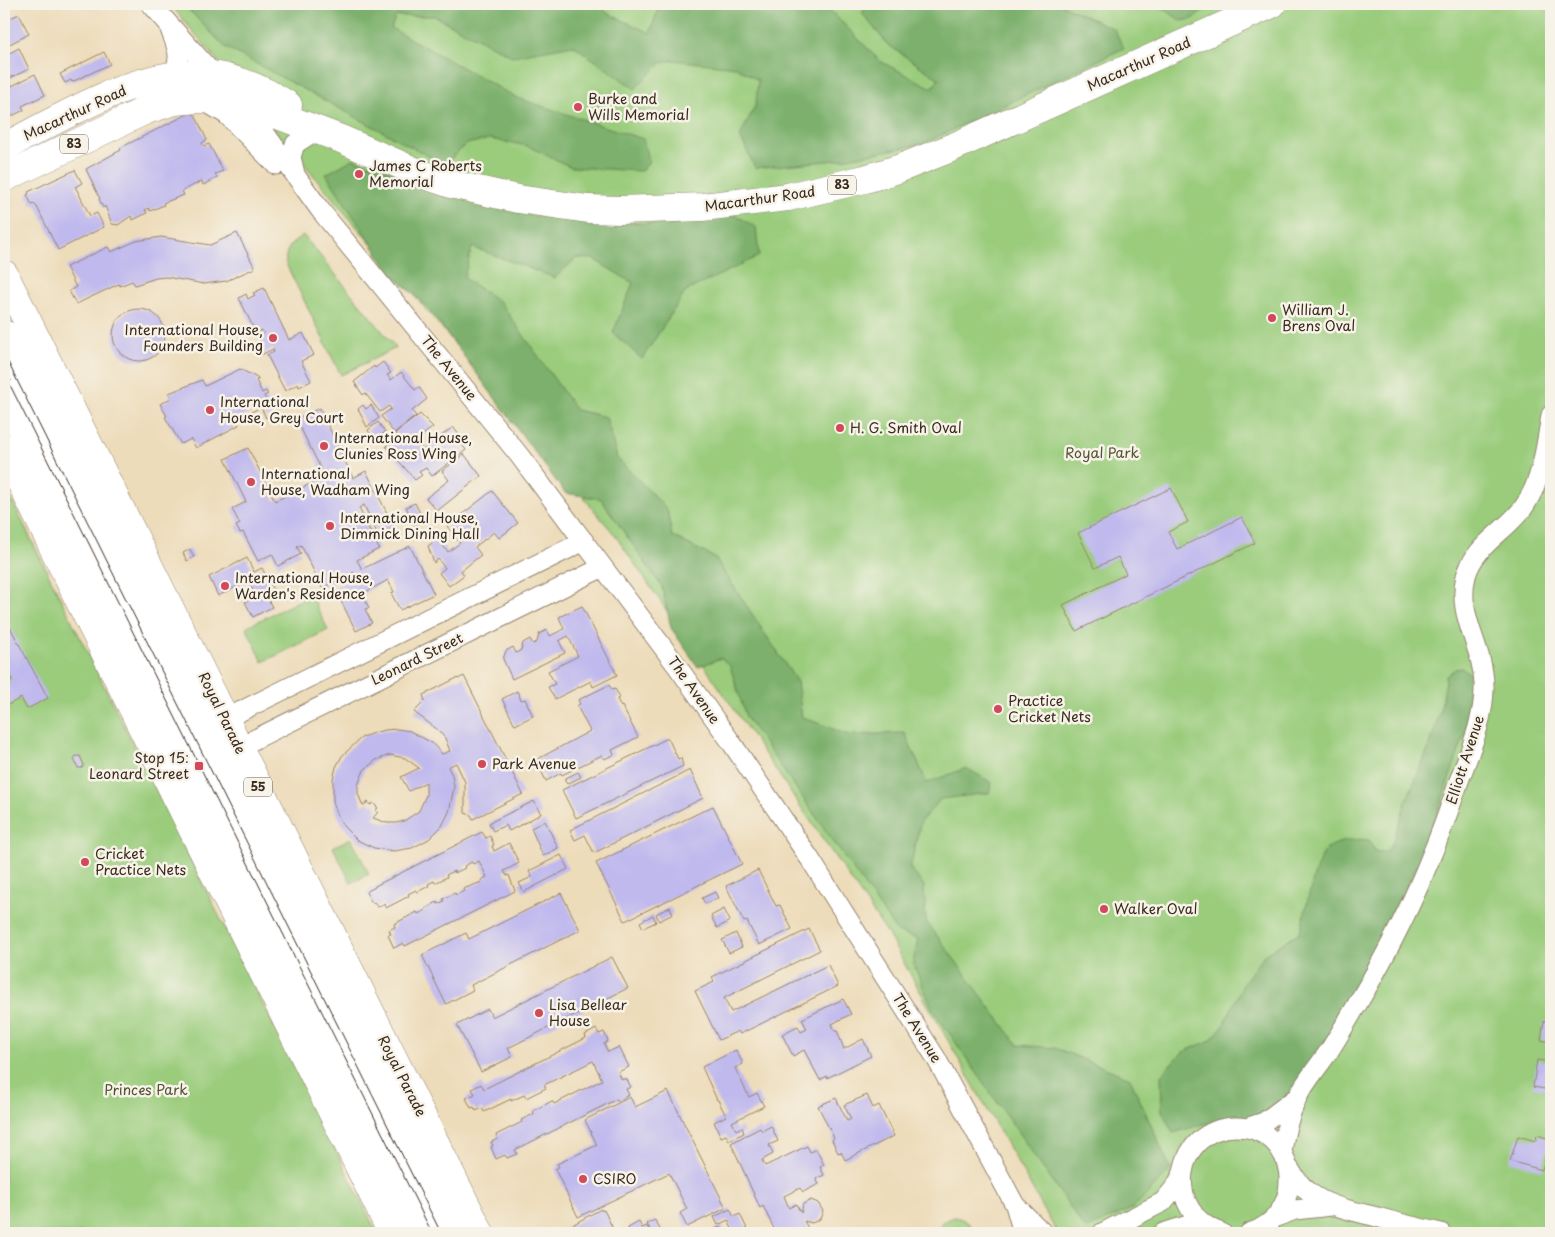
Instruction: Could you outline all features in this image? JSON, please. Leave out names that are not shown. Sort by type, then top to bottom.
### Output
[{"type":"highway","name":"Macarthur Road","points":[[4,178],[144,111],[175,101],[199,99],[238,102],[259,108],[451,184],[486,193],[556,206],[621,210],[702,207],[763,201],[825,189],[898,169],[951,148],[1272,4]]},
{"type":"highway","name":"Macarthur Road","points":[[4,147],[118,91],[148,81],[191,74],[215,76],[244,82],[266,92],[335,137]]},
{"type":"highway","points":[[144,111],[162,93],[172,76]]},
{"type":"highway","points":[[215,76],[238,102]]},
{"type":"highway","name":"Royal Parade","points":[[4,274],[54,406],[208,746],[364,1029],[480,1233]]},
{"type":"highway","name":"Royal Parade","points":[[4,334],[54,406],[239,747],[452,1233]]},
{"type":"highway","points":[[4,393],[85,585],[317,1053],[392,1233]]},
{"type":"highway","points":[[4,448],[85,585]]},
{"type":"highway","points":[[208,746],[225,719]]},
{"type":"highway","points":[[161,737],[185,758],[190,796]]},
{"type":"highway","points":[[185,758],[208,746],[239,747]]},
{"type":"highway","points":[[317,1053],[421,1233]]},
{"type":"street","points":[[151,4],[215,76]]},
{"type":"street","points":[[167,21],[179,56],[178,64],[172,76]]},
{"type":"street","name":"The Avenue","points":[[199,99],[227,115],[321,211]]},
{"type":"street","name":"The Avenue","points":[[238,102],[267,136],[321,211],[519,455],[709,712],[825,882],[936,1058],[1015,1205],[1023,1233]]},
{"type":"street","points":[[294,174],[291,155],[295,144],[309,135],[335,137]]},
{"type":"street","name":"Elliott Avenue","points":[[1276,1217],[1283,1207],[1289,1191],[1285,1160],[1286,1127],[1297,1097],[1330,1050],[1381,962],[1423,876],[1469,755],[1484,693],[1481,665],[1464,609],[1463,597],[1466,577],[1478,553],[1514,520],[1530,497],[1542,465],[1551,415]]},
{"type":"street","points":[[225,719],[584,542]]},
{"type":"street","points":[[540,564],[553,592]]},
{"type":"street","name":"Leonard Street","points":[[239,747],[603,567]]},
{"type":"street","points":[[266,698],[280,727]]},
{"type":"street","name":"Elliott Avenue","points":[[1246,1128],[1264,1122],[1297,1097]]},
{"type":"street","points":[[1102,1233],[1163,1202],[1176,1186],[1183,1173],[1190,1152],[1205,1137],[1225,1128],[1246,1128],[1267,1137],[1285,1160],[1301,1186],[1331,1206],[1441,1233]]},
{"type":"street","points":[[1183,1173],[1182,1186],[1187,1205],[1199,1221],[1216,1231]]},
{"type":"street","name":"The Avenue","points":[[1015,1205],[1043,1233]]},
{"type":"street","points":[[1249,1233],[1266,1225],[1276,1217],[1295,1210],[1331,1206]]},
{"type":"street","points":[[1162,1233],[1185,1226],[1216,1231]]},
{"type":"green space","name":"Royal Park","points":[[170,4],[1551,4],[1551,1233],[1061,1233],[1055,1229],[887,933],[615,535]]},
{"type":"green space","points":[[183,4],[599,4],[607,13],[650,33],[660,4],[824,4],[880,61],[932,88],[939,79],[887,44],[862,13],[869,4],[1060,4],[1114,29],[1124,48],[923,144],[837,160],[755,168],[740,136],[756,104],[758,80],[736,67],[673,60],[661,63],[635,89],[573,45],[512,56],[434,16],[396,16],[391,28],[517,98],[643,139],[649,162],[641,171],[571,167],[528,146],[490,139],[466,144],[445,165],[225,47]]},
{"type":"green space","points":[[1139,4],[1212,4],[1193,19],[1181,21],[1160,6]]},
{"type":"green space","points":[[353,159],[528,215],[667,225],[735,215],[756,227],[759,256],[686,291],[642,359],[613,333],[633,283],[593,259],[576,258],[555,278],[472,247],[464,278],[500,302],[576,410],[606,417],[617,458],[667,509],[672,536],[715,558],[797,682],[802,717],[849,735],[905,733],[927,783],[966,768],[992,783],[989,793],[941,799],[921,821],[910,868],[924,886],[926,921],[1018,1045],[1055,1048],[1130,1078],[1171,1170],[1133,1208],[1086,1230],[933,1010],[913,963],[918,939],[897,932],[746,717],[730,666],[721,658],[698,667],[671,628],[662,587],[601,499],[565,493],[429,309],[389,271],[326,174]]},
{"type":"green space","points":[[303,235],[396,348],[341,375],[286,264],[288,250]]},
{"type":"green space","name":"Princes Park","points":[[4,485],[377,1233],[4,1233]]},
{"type":"green space","points":[[311,595],[328,630],[263,662],[246,627]]},
{"type":"green space","points":[[1462,668],[1472,675],[1468,725],[1423,854],[1367,965],[1319,1053],[1275,1109],[1253,1120],[1204,1124],[1173,1133],[1162,1111],[1161,1075],[1183,1052],[1211,1040],[1223,1026],[1245,981],[1264,955],[1300,932],[1315,874],[1323,854],[1328,848],[1342,842],[1359,839],[1369,840],[1377,852],[1383,852],[1391,847],[1407,799],[1430,745],[1441,707],[1446,681],[1445,677],[1455,669]]},
{"type":"green space","points":[[351,838],[369,874],[351,883],[333,847]]},
{"type":"green space","points":[[954,1217],[967,1222],[974,1233],[936,1233],[942,1222]]},
{"type":"building","points":[[19,14],[29,34],[4,47],[4,21]]},
{"type":"building","points":[[19,48],[29,69],[8,79],[12,86],[35,74],[45,95],[22,106],[24,110],[4,120],[4,56]]},
{"type":"building","points":[[104,52],[110,64],[72,82],[71,80],[65,83],[60,74]]},
{"type":"building","points":[[190,113],[195,115],[207,140],[202,143],[204,146],[209,144],[223,171],[215,174],[217,178],[203,185],[202,181],[182,191],[184,195],[163,203],[164,205],[150,211],[149,208],[145,210],[147,213],[133,220],[131,216],[118,225],[112,224],[86,169],[121,150],[120,148]]},
{"type":"building","points":[[75,170],[82,183],[75,187],[90,216],[97,213],[104,227],[58,250],[37,207],[34,204],[32,205],[27,195],[29,194],[28,192]]},
{"type":"building","points":[[237,233],[255,268],[226,281],[204,284],[166,277],[156,278],[135,285],[132,281],[120,286],[119,284],[76,304],[69,291],[76,287],[66,267],[108,247],[111,252],[136,241],[161,237],[210,245]]},
{"type":"building","name":"International House, Founders Building","points":[[264,288],[289,340],[303,333],[314,355],[301,361],[311,381],[299,387],[298,384],[285,391],[267,355],[274,352],[273,349],[261,355],[257,347],[262,345],[258,337],[264,334],[262,330],[256,333],[239,298],[246,294],[248,299],[255,295],[253,293]]},
{"type":"building","points":[[139,309],[153,313],[161,321],[165,335],[161,349],[153,357],[139,361],[125,357],[117,349],[113,335],[117,321],[125,313]]},
{"type":"building","points":[[383,362],[391,373],[387,375],[391,380],[401,372],[415,390],[419,387],[427,399],[412,411],[416,416],[394,433],[381,416],[391,409],[389,406],[380,412],[365,393],[363,395],[354,382],[374,366],[375,368]]},
{"type":"building","name":"International House, Grey Court","points":[[240,369],[259,379],[256,380],[262,393],[266,391],[268,394],[264,396],[267,402],[272,399],[278,412],[266,418],[261,407],[236,420],[239,425],[196,448],[191,439],[181,444],[165,417],[167,416],[160,404],[171,398],[169,393],[202,380],[205,386]]},
{"type":"building","points":[[363,405],[366,409],[371,405],[379,418],[367,427],[358,409]]},
{"type":"building","points":[[320,408],[353,478],[366,471],[394,527],[378,535],[364,505],[359,508],[379,549],[357,560],[362,569],[410,546],[434,594],[400,610],[391,593],[394,592],[388,580],[362,594],[369,608],[365,609],[372,623],[356,631],[334,587],[356,577],[354,572],[322,588],[301,545],[297,547],[301,554],[278,566],[272,554],[258,561],[243,532],[240,533],[236,526],[240,524],[232,509],[246,502],[225,459],[248,448],[275,501],[325,477],[296,419]]},
{"type":"building","points":[[420,414],[433,427],[414,444],[417,442],[423,450],[453,427],[463,440],[460,442],[466,450],[432,476],[426,468],[419,472],[422,475],[415,480],[386,446],[398,436],[395,433]]},
{"type":"building","points":[[378,422],[385,432],[374,441],[368,430]]},
{"type":"building","points":[[464,454],[481,476],[437,511],[426,498],[449,480],[442,471]]},
{"type":"building","points":[[1171,488],[1188,522],[1168,532],[1177,549],[1242,517],[1255,543],[1076,631],[1063,605],[1126,574],[1118,557],[1095,568],[1078,533]]},
{"type":"building","points":[[492,491],[518,523],[499,538],[494,532],[475,547],[481,555],[461,571],[464,575],[449,586],[439,573],[445,568],[438,559],[434,563],[428,546],[438,539],[448,552],[460,543],[447,526]]},
{"type":"building","points":[[415,503],[424,521],[415,525],[406,507]]},
{"type":"building","points":[[190,549],[194,557],[187,561],[183,553]]},
{"type":"building","name":"International House, Warden's Residence","points":[[247,558],[254,572],[262,568],[274,592],[266,596],[272,607],[253,617],[245,602],[256,596],[248,581],[218,596],[209,577]]},
{"type":"building","points":[[582,606],[617,675],[593,687],[591,681],[555,699],[548,687],[555,684],[548,671],[578,656],[568,636],[559,641],[565,653],[512,679],[503,659],[506,651],[513,647],[516,653],[521,650],[523,643],[530,639],[533,644],[537,642],[539,634],[547,630],[550,636],[564,629],[559,617]]},
{"type":"building","points":[[4,616],[48,698],[27,709],[21,698],[4,707],[4,685],[12,680],[4,665]]},
{"type":"building","name":"Park Avenue","points":[[464,676],[523,794],[473,819],[471,815],[465,813],[465,782],[456,763],[448,767],[452,775],[454,787],[449,812],[442,826],[429,839],[412,848],[394,851],[374,848],[357,840],[343,826],[333,800],[333,779],[336,767],[342,756],[361,738],[385,730],[397,729],[410,731],[432,743],[442,754],[450,751],[445,738],[438,730],[414,712],[425,701],[423,695]],"holes":[[[390,755],[405,758],[419,768],[401,777],[409,791],[426,782],[426,795],[419,811],[404,821],[396,823],[387,823],[373,818],[378,812],[375,810],[378,808],[373,803],[370,805],[368,802],[363,806],[358,794],[358,785],[364,770],[376,760]]]},
{"type":"building","points":[[609,685],[612,690],[615,689],[620,697],[617,699],[638,737],[612,750],[614,755],[604,759],[602,755],[546,781],[536,760],[590,731],[577,706],[580,704],[578,700]]},
{"type":"building","points":[[517,691],[521,700],[525,699],[533,716],[515,725],[502,699]]},
{"type":"building","points":[[668,738],[678,759],[681,758],[683,766],[576,818],[562,790]]},
{"type":"building","points":[[76,756],[80,756],[84,765],[82,768],[78,768],[74,759]]},
{"type":"building","points":[[690,770],[703,798],[594,853],[585,835],[575,840],[570,830]]},
{"type":"building","points":[[578,772],[581,777],[567,784],[564,779]]},
{"type":"building","points":[[534,801],[541,814],[509,831],[506,825],[493,831],[489,823]]},
{"type":"building","points":[[713,806],[742,864],[625,921],[596,863]]},
{"type":"building","points":[[545,821],[558,848],[543,856],[531,828]]},
{"type":"building","points":[[482,832],[486,838],[490,836],[494,845],[492,846],[494,851],[509,843],[519,863],[504,871],[507,876],[509,875],[515,891],[405,946],[403,943],[394,948],[388,935],[391,934],[389,930],[395,927],[394,924],[417,912],[418,914],[426,910],[437,902],[438,904],[444,901],[443,899],[455,893],[456,895],[464,891],[463,889],[482,882],[481,880],[487,877],[479,861],[473,864],[472,862],[464,866],[465,868],[446,875],[447,877],[435,883],[434,881],[428,884],[429,886],[417,892],[416,890],[408,894],[409,896],[386,908],[384,904],[377,907],[374,902],[372,903],[366,892]]},
{"type":"building","points":[[561,855],[568,869],[524,892],[519,883],[532,877],[529,871]]},
{"type":"building","points":[[758,870],[776,906],[780,905],[792,929],[759,945],[747,921],[744,922],[726,886]]},
{"type":"building","points":[[715,892],[718,898],[705,904],[702,898]]},
{"type":"building","points":[[561,893],[580,930],[471,985],[473,990],[446,1004],[422,955],[466,933],[469,939]]},
{"type":"building","points":[[670,907],[673,914],[659,921],[656,914]]},
{"type":"building","points":[[724,909],[730,921],[717,928],[711,916]]},
{"type":"building","points":[[653,915],[656,922],[643,928],[640,922]]},
{"type":"building","points":[[809,929],[820,950],[724,998],[731,1012],[828,965],[838,986],[740,1034],[738,1031],[719,1040],[695,991],[714,982],[712,977]]},
{"type":"building","points":[[736,933],[742,947],[729,953],[722,940]]},
{"type":"building","name":"Lisa Bellear House","points":[[612,957],[628,988],[508,1048],[512,1057],[481,1072],[457,1025],[488,1009],[492,1017]]},
{"type":"building","points":[[843,999],[851,1014],[832,1024],[835,1031],[837,1030],[844,1049],[863,1039],[871,1056],[820,1080],[804,1050],[793,1056],[782,1034],[798,1026],[801,1032],[807,1029],[802,1019]]},
{"type":"building","points":[[1544,1021],[1551,1023],[1551,1042],[1541,1040]]},
{"type":"building","points":[[596,1029],[599,1034],[604,1032],[608,1041],[604,1044],[608,1052],[619,1047],[629,1067],[618,1072],[622,1080],[626,1078],[631,1087],[626,1089],[629,1095],[618,1101],[617,1099],[515,1150],[517,1154],[507,1158],[505,1155],[496,1159],[491,1142],[498,1139],[496,1135],[522,1122],[521,1120],[534,1114],[533,1111],[552,1101],[554,1104],[602,1080],[593,1061],[544,1085],[546,1088],[526,1098],[524,1095],[511,1101],[511,1099],[484,1112],[482,1108],[476,1111],[474,1107],[471,1108],[466,1098],[475,1094],[472,1089],[481,1084],[484,1089],[586,1038],[585,1035]]},
{"type":"building","points":[[736,1050],[743,1064],[735,1068],[749,1097],[757,1093],[764,1106],[732,1122],[736,1130],[742,1127],[744,1133],[729,1140],[726,1135],[721,1137],[714,1122],[726,1116],[702,1067]]},
{"type":"building","points":[[1537,1060],[1551,1062],[1551,1090],[1533,1087]]},
{"type":"building","points":[[668,1091],[726,1208],[687,1227],[680,1213],[687,1209],[669,1173],[578,1217],[555,1169],[559,1167],[557,1164],[597,1145],[585,1120],[630,1097],[635,1107]]},
{"type":"building","points":[[867,1095],[873,1108],[879,1105],[894,1136],[845,1160],[841,1152],[838,1153],[832,1140],[834,1138],[818,1106],[836,1098],[847,1121],[851,1119],[844,1105]]},
{"type":"building","points":[[771,1126],[778,1141],[769,1145],[773,1154],[762,1160],[765,1166],[807,1146],[810,1152],[816,1149],[824,1165],[820,1167],[824,1175],[816,1179],[819,1184],[803,1192],[800,1188],[784,1196],[789,1208],[796,1204],[801,1213],[803,1204],[811,1200],[818,1203],[823,1211],[820,1219],[812,1223],[804,1221],[811,1233],[776,1233],[763,1206],[760,1208],[731,1143],[760,1128],[762,1131]]},
{"type":"building","points":[[1537,1135],[1550,1139],[1542,1170],[1510,1161],[1518,1136],[1536,1141]]},
{"type":"building","points":[[601,1209],[602,1211],[604,1210],[615,1233],[564,1233],[563,1230]]},
{"type":"building","points":[[730,1209],[734,1217],[740,1214],[749,1233],[734,1233],[728,1220],[718,1225],[714,1217]]},
{"type":"building","points":[[655,1220],[662,1233],[652,1233],[647,1224]]},
{"type":"building","points":[[639,1222],[642,1228],[647,1226],[650,1233],[630,1233],[628,1228]]},
{"type":"building","points":[[721,1226],[725,1233],[708,1233]]},
{"type":"tram line","points":[[4,354],[441,1233]]},
{"type":"tram line","points":[[4,373],[432,1233]]},
{"type":"place","name":"Burke and Wills Memorial","points":[[578,107]]},
{"type":"place","name":"James C Roberts Memorial","points":[[359,174]]},
{"type":"place","name":"William J. Brens Oval","points":[[1272,318]]},
{"type":"place","name":"International House, Founders Building","points":[[273,338]]},
{"type":"place","name":"International House, Grey Court","points":[[210,410]]},
{"type":"place","name":"H. G. Smith Oval","points":[[840,428]]},
{"type":"place","name":"International House, Clunies Ross Wing","points":[[324,446]]},
{"type":"place","name":"International House, Wadham Wing","points":[[251,482]]},
{"type":"place","name":"International House, Dimmick Dining Hall","points":[[330,526]]},
{"type":"place","name":"International House, Warden's Residence","points":[[225,586]]},
{"type":"place","name":"Practice Cricket Nets","points":[[998,709]]},
{"type":"place","name":"Park Avenue","points":[[482,764]]},
{"type":"place","name":"Stop 15: Leonard Street","points":[[199,766]]},
{"type":"place","name":"Cricket Practice Nets","points":[[85,862]]},
{"type":"place","name":"Walker Oval","points":[[1104,909]]},
{"type":"place","name":"Lisa Bellear House","points":[[539,1013]]},
{"type":"place","name":"CSIRO","points":[[583,1179]]}]
